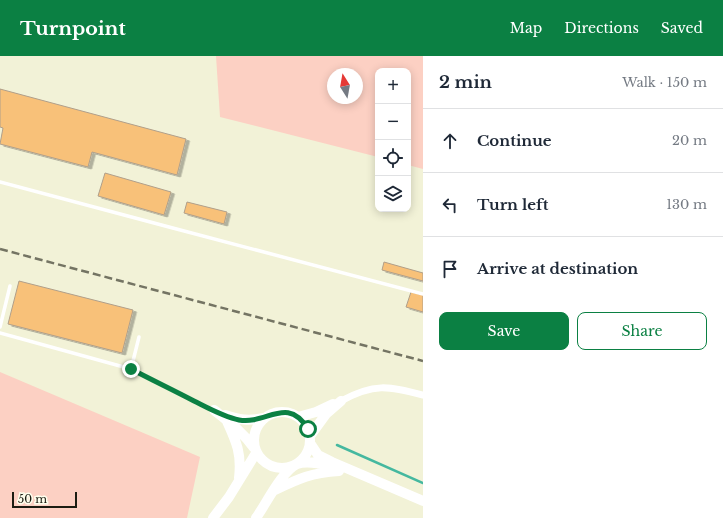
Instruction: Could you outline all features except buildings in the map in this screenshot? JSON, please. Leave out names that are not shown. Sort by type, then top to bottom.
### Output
[{"type":"street","points":[[298,417],[316,412],[363,390],[385,387],[423,395]]},
{"type":"street","points":[[256,518],[286,473],[306,455],[310,439],[326,414],[341,401]]},
{"type":"street","points":[[214,410],[239,420],[264,418],[280,412],[289,413],[298,417],[304,423],[318,454],[349,470],[423,501]]},
{"type":"street","points":[[214,410],[246,438],[260,460],[267,465],[274,468],[286,468],[308,462],[349,470]]},
{"type":"street","points":[[213,518],[239,480],[255,451],[253,440],[254,432],[258,424],[264,418]]},
{"type":"street","points":[[226,419],[237,444],[241,463],[239,480]]},
{"type":"street","points":[[274,491],[312,474],[349,470]]},
{"type":"lane","points":[[0,182],[423,294]]},
{"type":"lane","points":[[0,327],[10,286]]},
{"type":"lane","points":[[0,333],[131,369],[214,410]]},
{"type":"lane","points":[[131,369],[139,337]]},
{"type":"shaded area","points":[[216,56],[423,56],[423,169],[411,166],[411,68],[375,68],[375,156],[220,117]]},
{"type":"shaded area","points":[[0,372],[200,457],[187,518],[0,518]]},
{"type":"waterway","points":[[337,445],[423,483]]},
{"type":"railway","points":[[0,249],[423,361]]},
{"type":"route","points":[[131,369],[214,410],[239,420],[264,418],[280,412],[289,413],[298,417],[308,429]]}]
